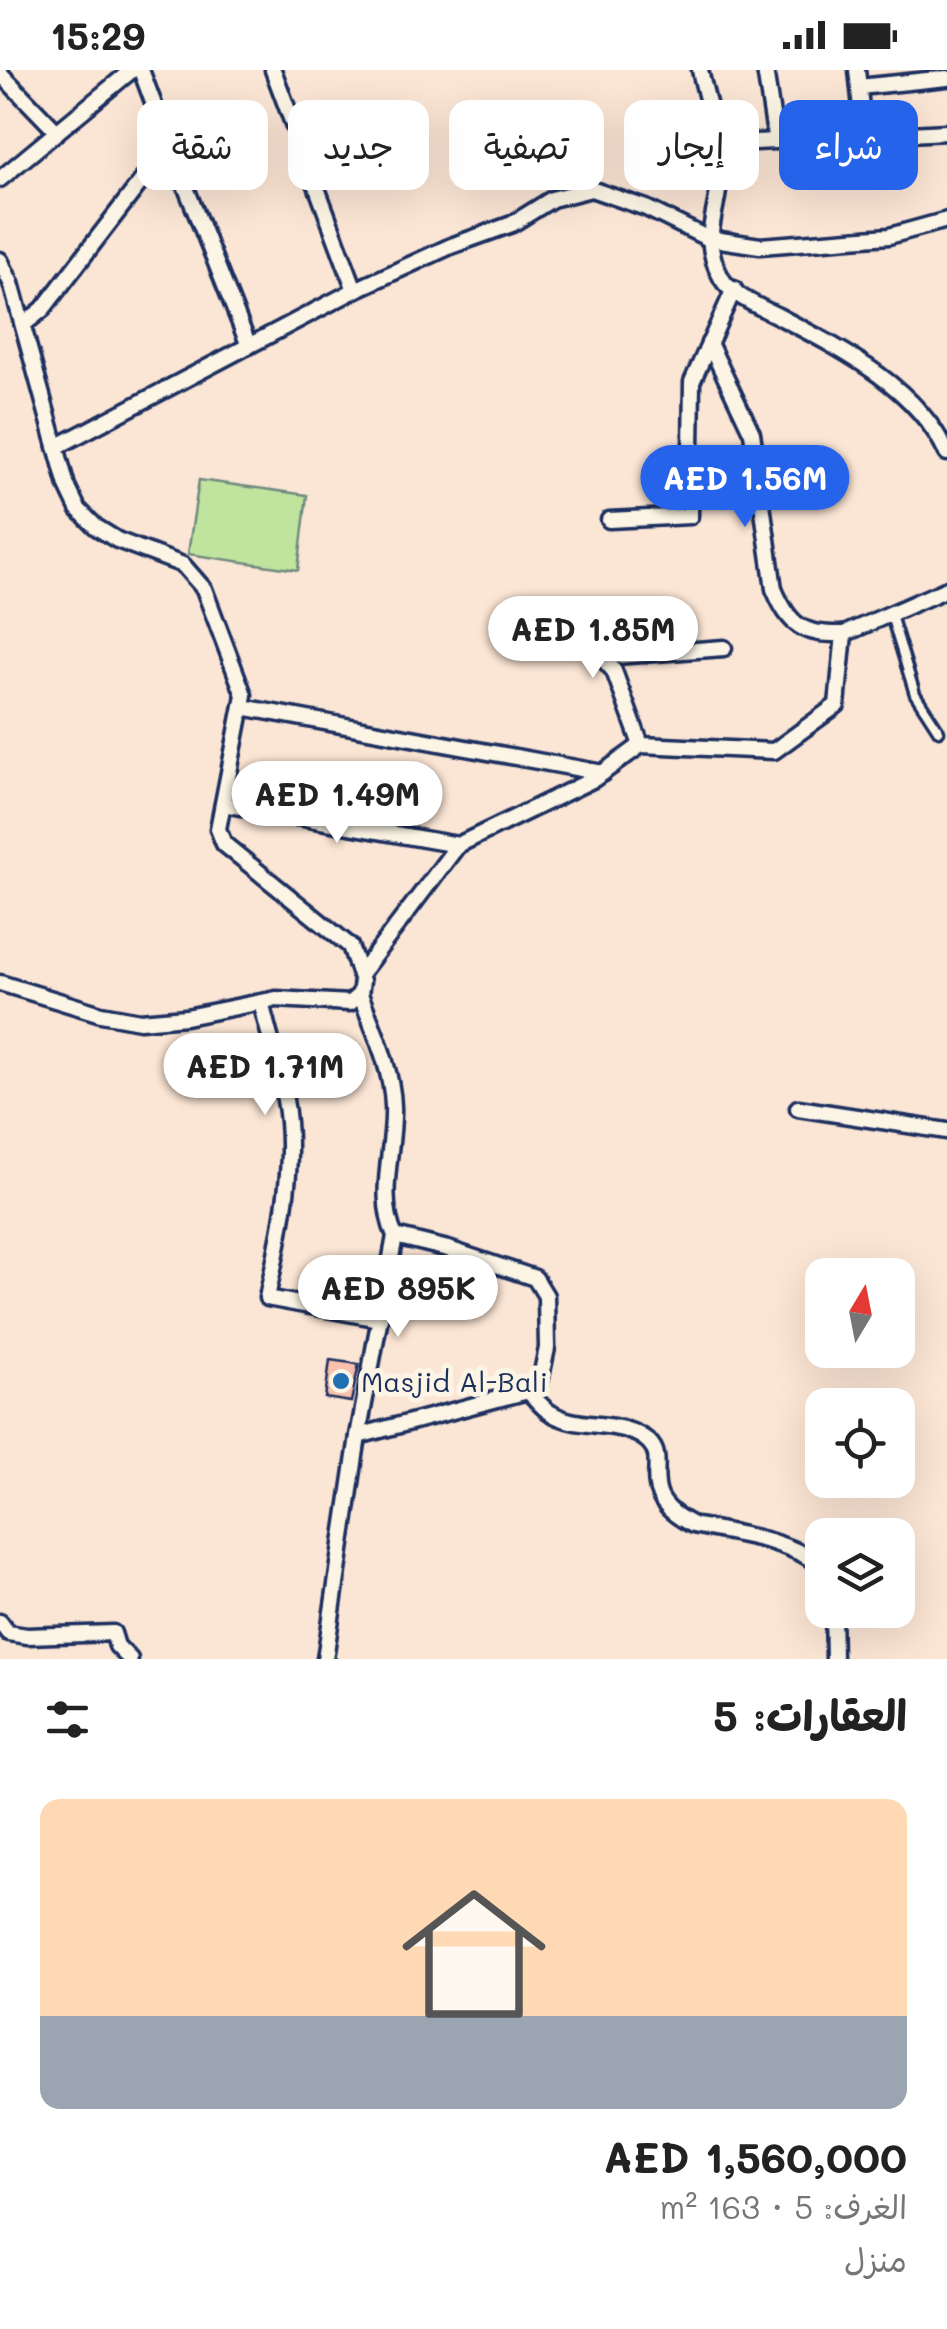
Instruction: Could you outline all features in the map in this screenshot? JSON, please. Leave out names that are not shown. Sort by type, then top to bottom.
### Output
[{"type":"street","points":[[0,179],[132,70]]},
{"type":"street","points":[[141,70],[152,100]]},
{"type":"street","points":[[272,70],[355,290]]},
{"type":"street","points":[[700,70],[706,100]]},
{"type":"street","points":[[765,70],[776,141]]},
{"type":"street","points":[[857,70],[860,100]]},
{"type":"street","points":[[0,73],[57,132]]},
{"type":"street","points":[[859,87],[947,78]]},
{"type":"street","points":[[918,133],[947,132]]},
{"type":"street","points":[[759,142],[779,141]]},
{"type":"street","points":[[23,325],[43,308],[137,186]]},
{"type":"street","points":[[56,447],[355,290],[451,246],[512,224],[552,199],[591,189],[646,208],[708,238],[760,246],[889,236],[947,220]]},
{"type":"street","points":[[187,190],[249,346]]},
{"type":"street","points":[[718,190],[708,238],[723,282],[832,344],[901,391],[936,430],[947,453]]},
{"type":"street","points":[[0,260],[12,283],[73,498],[96,527],[118,540],[184,565],[204,589],[244,695],[218,829],[224,844],[350,946],[361,972],[360,994],[394,1104],[388,1220],[395,1236],[358,1436],[325,1659]]},
{"type":"street","points":[[609,520],[690,516],[692,382],[734,289]]},
{"type":"street","points":[[709,344],[752,433],[774,589],[783,610],[805,630],[818,635],[844,634],[947,589]]},
{"type":"street","points":[[558,608],[614,672],[641,745]]},
{"type":"street","points":[[361,972],[458,845],[603,773],[641,745],[774,752],[837,705],[844,634]]},
{"type":"street","points":[[602,658],[724,648]]},
{"type":"street","points":[[242,707],[603,773]]},
{"type":"street","points":[[223,804],[458,845]]},
{"type":"street","points":[[0,984],[101,1014],[140,1021],[186,1017],[276,999],[350,1003],[360,994]]},
{"type":"street","points":[[261,1002],[286,1102],[289,1154],[281,1233],[268,1298],[380,1319]]},
{"type":"street","points":[[798,1108],[947,1131]]},
{"type":"street","points":[[358,1436],[528,1391],[540,1382],[547,1348],[546,1296],[535,1278],[395,1236]]},
{"type":"street","points":[[528,1391],[552,1414],[645,1438],[654,1448],[658,1494],[665,1508],[681,1519],[805,1555]]},
{"type":"street","points":[[0,1622],[8,1632],[27,1636],[113,1633],[117,1646],[130,1659]]},
{"type":"street","points":[[833,1628],[834,1659]]},
{"type":"lane","points":[[890,612],[915,694],[939,731]]},
{"type":"green space","points":[[199,480],[307,495],[298,570],[188,554]]},
{"type":"building","name":"Masjid Al-Bali","points":[[330,1360],[359,1364],[351,1402],[325,1398]]},
{"type":"place","name":"Masjid Al-Bali","points":[[341,1381]]}]
